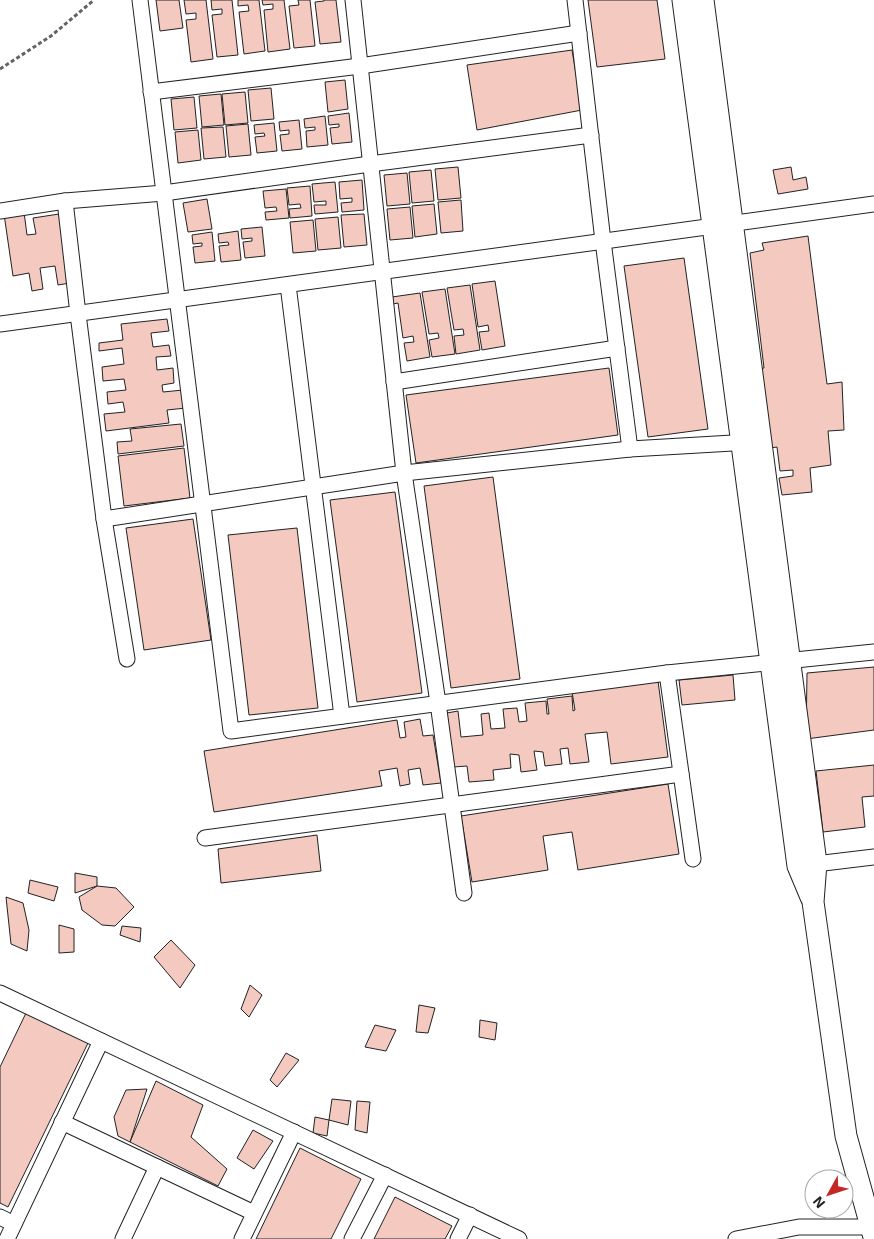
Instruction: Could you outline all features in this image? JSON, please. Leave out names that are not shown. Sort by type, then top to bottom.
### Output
[{"type":"street","points":[[140,0],[231,731],[667,672],[874,652]]},
{"type":"street","points":[[353,0],[404,474],[464,893]]},
{"type":"street","points":[[575,0],[616,348],[630,449]]},
{"type":"street","points":[[683,0],[723,225]]},
{"type":"street","points":[[703,0],[723,225],[807,865],[846,1136],[873,1232],[799,1227],[740,1239]]},
{"type":"street","points":[[151,92],[360,66],[579,33]]},
{"type":"street","points":[[0,211],[65,201],[164,193],[590,135]]},
{"type":"street","points":[[65,201],[104,519],[127,659]]},
{"type":"street","points":[[0,324],[874,204]]},
{"type":"street","points":[[288,285],[342,716]]},
{"type":"street","points":[[394,382],[616,348]]},
{"type":"street","points":[[104,519],[404,474],[630,449],[751,441]]},
{"type":"street","points":[[667,672],[693,859]]},
{"type":"street","points":[[205,838],[681,774]]},
{"type":"street","points":[[807,865],[874,857]]},
{"type":"street","points":[[0,993],[519,1239]]},
{"type":"street","points":[[6,1239],[101,1040]]},
{"type":"street","points":[[62,1122],[254,1213]]},
{"type":"street","points":[[242,1239],[294,1132]]},
{"type":"street","points":[[124,1239],[157,1167]]},
{"type":"street","points":[[352,1239],[385,1176]]},
{"type":"street","points":[[458,1239],[470,1216]]},
{"type":"street","points":[[0,1217],[14,1224]]},
{"type":"path","points":[[0,69],[51,36],[94,0]]},
{"type":"building","points":[[156,0],[179,0],[183,28],[160,31]]},
{"type":"building","points":[[184,0],[206,0],[213,59],[191,62],[186,20],[196,19],[196,13],[186,14]]},
{"type":"building","points":[[211,0],[232,0],[238,55],[217,57],[212,15],[222,14],[222,9],[212,10]]},
{"type":"building","points":[[238,0],[259,0],[265,51],[244,54],[239,12],[249,11],[248,5],[238,6]]},
{"type":"building","points":[[262,0],[284,0],[290,49],[268,52],[264,10],[273,9],[273,4],[263,5]]},
{"type":"building","points":[[298,0],[310,0],[315,46],[294,48],[289,6],[299,5]]},
{"type":"building","points":[[336,0],[341,42],[320,44],[315,2]]},
{"type":"building","points":[[588,0],[657,0],[665,59],[597,67]]},
{"type":"building","points":[[572,50],[582,110],[477,130],[467,65]]},
{"type":"building","points":[[345,80],[348,109],[328,112],[325,82]]},
{"type":"building","points":[[271,88],[274,119],[251,121],[248,90]]},
{"type":"building","points":[[245,92],[248,123],[225,125],[222,94]]},
{"type":"building","points":[[221,94],[224,125],[202,127],[199,96]]},
{"type":"building","points":[[194,97],[197,128],[174,130],[171,99]]},
{"type":"building","points":[[349,113],[352,142],[332,144],[330,128],[339,127],[339,124],[329,125],[328,116]]},
{"type":"building","points":[[325,116],[328,145],[307,147],[306,131],[315,130],[315,127],[305,128],[304,119]]},
{"type":"building","points":[[299,120],[302,149],[282,151],[280,135],[289,134],[289,130],[280,131],[279,122]]},
{"type":"building","points":[[274,123],[277,151],[257,153],[255,137],[265,136],[264,133],[255,134],[254,125]]},
{"type":"building","points":[[248,124],[251,155],[229,157],[226,126]]},
{"type":"building","points":[[223,127],[226,157],[204,159],[201,128]]},
{"type":"building","points":[[198,130],[201,160],[178,163],[175,132]]},
{"type":"building","points":[[458,167],[461,198],[438,200],[435,169]]},
{"type":"building","points":[[791,167],[793,180],[806,177],[808,189],[778,194],[773,170]]},
{"type":"building","points":[[431,170],[434,201],[412,203],[409,172]]},
{"type":"building","points":[[407,173],[410,204],[387,206],[384,175]]},
{"type":"building","points":[[362,180],[364,210],[342,212],[341,203],[352,202],[352,198],[340,199],[339,182]]},
{"type":"building","points":[[335,182],[338,212],[315,214],[314,205],[326,205],[326,201],[314,202],[312,184]]},
{"type":"building","points":[[310,186],[312,216],[290,218],[289,209],[301,208],[300,204],[289,205],[287,188]]},
{"type":"building","points":[[286,189],[289,218],[266,220],[265,212],[277,211],[276,207],[265,208],[263,191]]},
{"type":"building","points":[[207,199],[212,229],[188,232],[183,203]]},
{"type":"building","points":[[461,200],[463,231],[441,233],[438,202]]},
{"type":"building","points":[[434,204],[437,234],[415,237],[412,206]]},
{"type":"building","points":[[410,207],[413,238],[390,240],[387,209]]},
{"type":"building","points":[[24,212],[27,235],[36,234],[33,218],[59,214],[70,283],[58,285],[55,266],[40,268],[43,289],[32,291],[29,273],[13,276],[4,214]]},
{"type":"building","points":[[364,214],[367,245],[344,247],[341,215]]},
{"type":"building","points":[[338,217],[341,248],[318,250],[315,219]]},
{"type":"building","points":[[313,220],[316,251],[293,253],[290,222]]},
{"type":"building","points":[[262,227],[265,256],[245,258],[243,242],[252,241],[252,238],[242,239],[241,229]]},
{"type":"building","points":[[238,231],[241,260],[221,262],[219,246],[229,245],[228,242],[219,243],[218,234]]},
{"type":"building","points":[[212,232],[215,261],[195,263],[193,247],[202,246],[202,243],[193,244],[192,235]]},
{"type":"building","points":[[808,236],[827,384],[842,382],[844,430],[828,431],[831,465],[810,468],[812,492],[782,495],[779,478],[793,476],[793,470],[780,471],[777,447],[770,448],[758,369],[764,368],[750,253],[764,250],[762,243]]},
{"type":"building","points":[[684,258],[708,429],[648,437],[624,266]]},
{"type":"building","points":[[495,281],[505,346],[482,350],[479,332],[489,331],[488,325],[478,327],[472,284]]},
{"type":"building","points":[[470,285],[480,350],[456,354],[454,336],[464,335],[463,329],[454,330],[447,288]]},
{"type":"building","points":[[445,289],[455,354],[432,357],[429,340],[439,338],[438,333],[429,334],[422,292]]},
{"type":"building","points":[[420,293],[430,357],[407,361],[404,343],[414,342],[413,336],[403,338],[398,303],[393,304],[392,297]]},
{"type":"building","points":[[167,319],[169,331],[151,333],[153,347],[169,345],[171,356],[156,357],[157,370],[173,368],[174,383],[162,385],[163,392],[183,390],[186,408],[167,410],[169,423],[106,431],[104,414],[125,412],[123,402],[108,404],[107,392],[126,390],[124,379],[103,381],[102,367],[124,364],[122,348],[99,351],[99,343],[123,340],[121,324]]},
{"type":"building","points":[[609,368],[618,435],[416,463],[406,395]]},
{"type":"building","points":[[181,424],[184,446],[118,454],[117,442],[132,441],[130,429]]},
{"type":"building","points":[[184,448],[190,498],[124,506],[118,456]]},
{"type":"building","points":[[493,477],[520,679],[451,688],[424,486]]},
{"type":"building","points":[[395,492],[422,693],[357,702],[330,500]]},
{"type":"building","points":[[193,519],[211,640],[144,650],[126,528]]},
{"type":"building","points":[[297,528],[318,708],[249,715],[228,535]]},
{"type":"building","points":[[874,667],[874,730],[806,739],[807,673]]},
{"type":"building","points":[[733,675],[735,700],[682,705],[679,680]]},
{"type":"building","points":[[658,681],[668,757],[611,764],[607,732],[585,734],[589,762],[570,764],[568,748],[560,749],[562,764],[545,766],[543,752],[534,751],[537,770],[521,772],[519,755],[510,754],[511,768],[493,770],[494,780],[469,782],[467,766],[453,767],[447,713],[458,711],[461,737],[483,735],[481,714],[489,713],[491,729],[505,728],[503,709],[517,708],[519,722],[527,721],[525,703],[546,701],[547,714],[549,714],[547,699],[572,696],[573,711],[575,710],[572,692]]},
{"type":"building","points":[[420,719],[423,736],[433,735],[441,783],[423,785],[420,768],[408,770],[410,784],[400,786],[397,768],[379,771],[382,786],[214,812],[204,751],[397,720],[400,738],[406,737],[404,722]]},
{"type":"building","points":[[874,765],[874,796],[862,797],[865,827],[823,832],[816,771]]},
{"type":"building","points":[[668,784],[679,854],[578,870],[572,832],[543,836],[548,870],[472,882],[461,816]]},
{"type":"building","points":[[317,835],[321,871],[221,883],[218,849]]},
{"type":"building","points":[[75,873],[97,877],[97,886],[75,893]]},
{"type":"building","points":[[30,880],[58,887],[54,901],[28,893]]},
{"type":"building","points":[[97,886],[116,888],[134,907],[115,926],[102,925],[82,910],[79,897]]},
{"type":"building","points":[[6,897],[23,903],[29,930],[27,951],[11,944]]},
{"type":"building","points":[[59,925],[74,929],[74,952],[59,953]]},
{"type":"building","points":[[122,926],[141,928],[140,942],[120,935]]},
{"type":"building","points":[[171,940],[195,965],[180,988],[154,957]]},
{"type":"building","points":[[250,985],[262,995],[249,1017],[241,1009]]},
{"type":"building","points":[[419,1005],[435,1008],[428,1033],[416,1032]]},
{"type":"building","points":[[26,1013],[88,1043],[8,1207],[0,1203],[0,1067]]},
{"type":"building","points":[[480,1020],[497,1023],[495,1040],[479,1037]]},
{"type":"building","points":[[375,1025],[396,1030],[386,1051],[365,1047]]},
{"type":"building","points":[[286,1053],[299,1060],[277,1087],[270,1080]]},
{"type":"building","points":[[156,1081],[203,1105],[191,1137],[227,1169],[218,1186],[130,1142]]},
{"type":"building","points":[[147,1089],[130,1142],[118,1136],[114,1117],[126,1090]]},
{"type":"building","points":[[332,1099],[351,1101],[348,1125],[329,1120]]},
{"type":"building","points":[[357,1101],[370,1102],[367,1133],[355,1130]]},
{"type":"building","points":[[315,1117],[329,1120],[327,1136],[313,1133]]},
{"type":"building","points":[[253,1130],[273,1141],[254,1169],[237,1158]]},
{"type":"building","points":[[300,1148],[361,1179],[331,1239],[256,1239]]},
{"type":"building","points":[[395,1197],[452,1226],[445,1239],[374,1239]]}]
